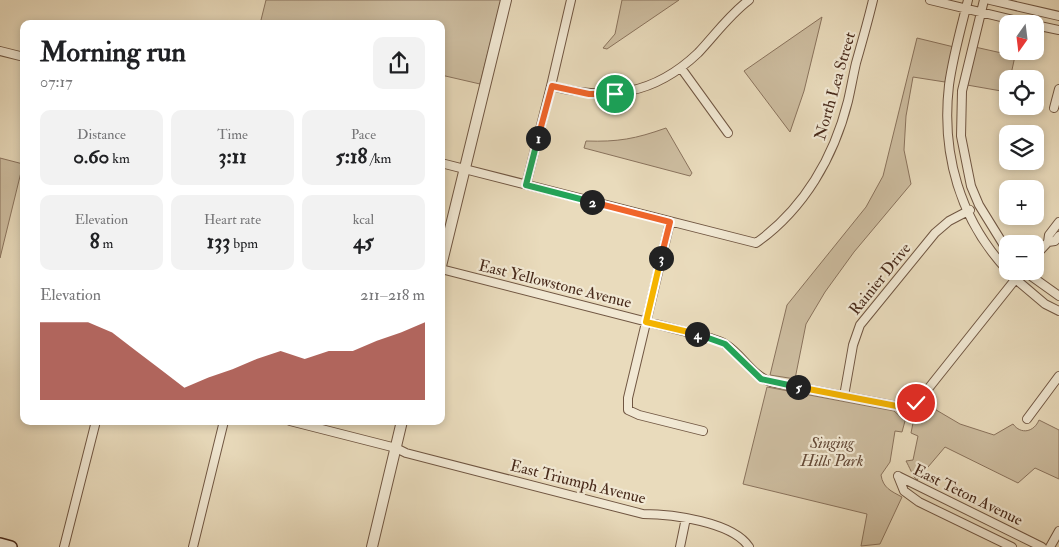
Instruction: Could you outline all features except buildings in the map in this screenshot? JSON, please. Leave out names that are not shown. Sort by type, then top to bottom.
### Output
[{"type":"main road","points":[[0,544],[11,547]]},
{"type":"street","points":[[445,252],[506,0]]},
{"type":"street","points":[[526,185],[552,86],[571,0]]},
{"type":"street","points":[[552,86],[589,94],[615,94],[652,84],[680,68],[749,0]]},
{"type":"street","name":"North Lea Street","points":[[670,222],[756,243],[767,236],[792,212],[809,190],[828,156],[848,102],[873,0]]},
{"type":"street","points":[[930,0],[999,17]]},
{"type":"street","points":[[968,0],[953,62],[946,119],[951,163],[968,211],[982,239],[999,260]]},
{"type":"street","points":[[984,0],[962,91],[961,136],[964,158],[978,205],[999,238]]},
{"type":"street","points":[[990,0],[1059,16]]},
{"type":"street","points":[[1044,27],[1059,30]]},
{"type":"street","points":[[0,51],[20,56]]},
{"type":"street","points":[[680,68],[728,133]]},
{"type":"street","points":[[1054,108],[1059,89]]},
{"type":"street","points":[[445,164],[670,222],[628,398],[628,410],[639,416],[703,432]]},
{"type":"street","name":"Rainier Drive","points":[[844,396],[853,345],[860,325],[935,233],[949,221],[978,205]]},
{"type":"street","points":[[1044,246],[1059,222]]},
{"type":"street","points":[[1048,242],[1055,241],[1059,236]]},
{"type":"street","name":"East Yellowstone Avenue","points":[[445,269],[710,338],[725,344],[761,379],[771,382],[912,409],[1014,280]]},
{"type":"street","points":[[1016,280],[1045,304],[1059,311]]},
{"type":"street","points":[[1036,280],[1059,296]]},
{"type":"street","points":[[1027,419],[1059,376]]},
{"type":"street","points":[[64,547],[95,425]]},
{"type":"street","points":[[193,547],[223,425]]},
{"type":"street","name":"East Triumph Avenue","points":[[306,425],[643,514],[669,514],[727,529],[744,540],[749,547]]},
{"type":"street","points":[[372,547],[401,425]]},
{"type":"street","name":"East Teton Avenue","points":[[1012,547],[919,502],[904,491],[898,476],[1042,547]]},
{"type":"street","points":[[680,547],[686,518]]},
{"type":"street","points":[[1050,547],[1059,532]]},
{"type":"green space","points":[[266,0],[501,0],[480,84],[445,76],[445,20],[261,20]]},
{"type":"green space","points":[[622,0],[679,0],[607,49],[603,48],[615,34]]},
{"type":"green space","points":[[822,17],[804,91],[790,132],[744,71]]},
{"type":"green space","points":[[917,38],[954,47],[945,82],[913,77],[906,116],[904,150],[911,184],[854,252],[825,292],[806,324],[795,379],[770,375],[787,305],[866,207],[883,176]]},
{"type":"green space","points":[[975,47],[999,52],[999,60],[1014,60],[1012,70],[999,70],[999,91],[967,85]]},
{"type":"green space","points":[[666,128],[692,173],[690,176],[584,148],[586,141],[626,139]]},
{"type":"green space","points":[[0,158],[20,163],[20,176],[0,258]]},
{"type":"green space","name":"Singing Hills Park","points":[[767,387],[894,411],[905,421],[902,432],[895,431],[890,462],[881,475],[886,486],[902,497],[880,544],[861,546],[867,514],[743,484]]},
{"type":"green space","points":[[926,404],[960,424],[994,435],[1013,424],[1020,430],[1027,431],[1034,427],[1039,420],[1059,430],[1059,479],[1035,468],[1018,483],[945,447],[917,480],[906,461],[913,460],[918,436],[911,433],[913,423],[923,416]]},
{"type":"route","points":[[615,94],[589,94],[552,86],[526,185],[670,222],[646,322],[710,338],[725,344],[761,379],[912,409],[916,403]]}]
